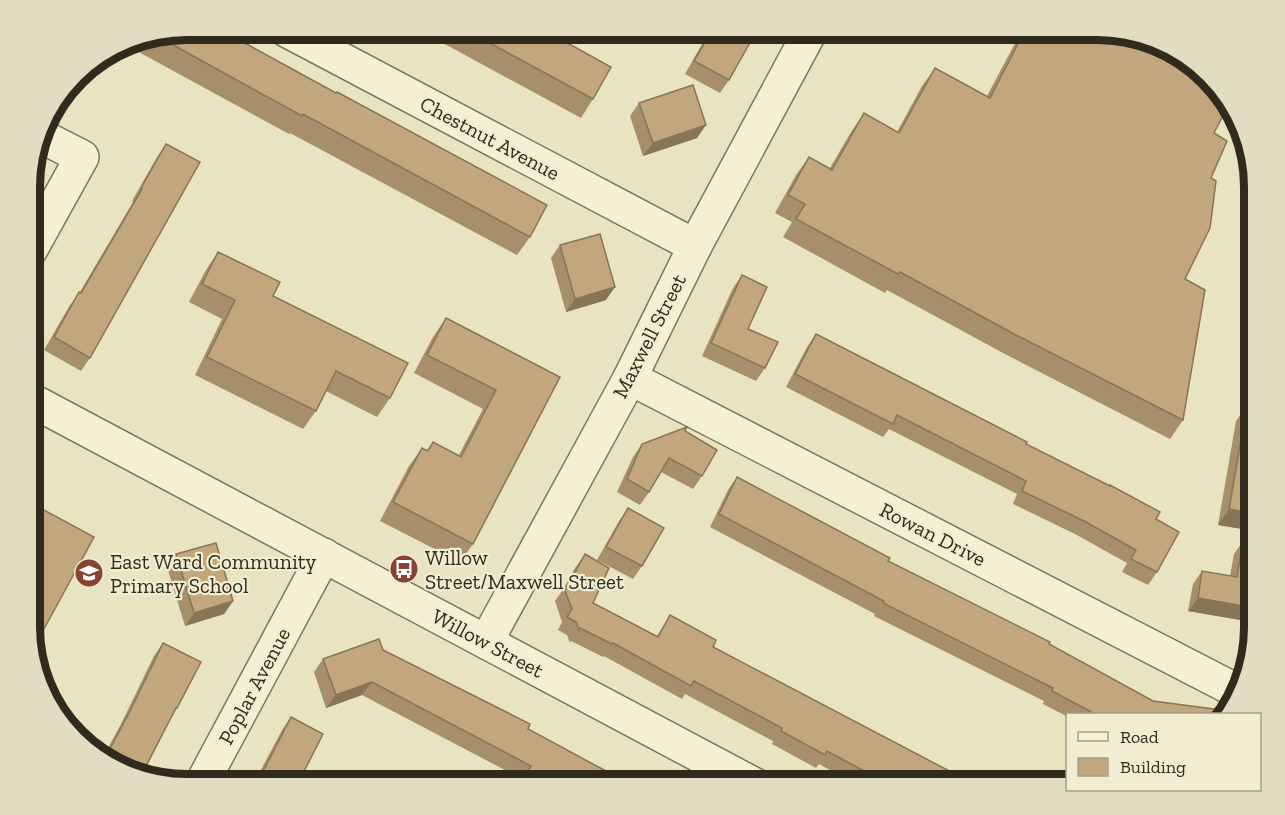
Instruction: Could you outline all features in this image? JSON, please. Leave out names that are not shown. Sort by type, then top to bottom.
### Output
[{"type":"street","name":"Maxwell Street","points":[[486,642],[630,378],[695,246],[805,40]]},
{"type":"street","name":"Chestnut Avenue","points":[[307,41],[695,246]]},
{"type":"street","points":[[40,233],[82,157],[48,140]]},
{"type":"street","name":"Rowan Drive","points":[[630,378],[1231,688]]},
{"type":"street","name":"Willow Street","points":[[40,405],[734,774]]},
{"type":"street","name":"Poplar Avenue","points":[[207,774],[324,555]]},
{"type":"building","points":[[706,40],[751,40],[729,80],[694,61]]},
{"type":"building","points":[[1020,40],[1098,40],[1144,48],[1179,65],[1202,83],[1224,113],[1214,133],[1227,141],[1211,178],[1216,181],[1210,228],[1185,279],[1205,290],[1183,420],[796,219],[805,204],[788,195],[809,157],[832,170],[864,113],[899,133],[935,68],[990,98]]},
{"type":"building","points":[[241,41],[547,205],[530,237],[303,114],[302,116],[168,42]]},
{"type":"building","points":[[486,41],[563,41],[611,67],[593,99]]},
{"type":"building","points":[[693,85],[706,125],[653,143],[639,103]]},
{"type":"building","points":[[166,144],[200,162],[90,358],[54,337],[142,189]]},
{"type":"building","points":[[600,234],[615,287],[575,299],[560,245]]},
{"type":"building","points":[[218,252],[280,282],[273,296],[408,363],[390,398],[336,371],[316,411],[207,357],[235,300],[202,284]]},
{"type":"building","points":[[742,275],[767,287],[748,329],[778,342],[765,368],[711,343]]},
{"type":"building","points":[[446,318],[560,377],[473,544],[393,502],[422,448],[428,451],[433,442],[461,457],[496,390],[427,355]]},
{"type":"building","points":[[816,334],[1160,512],[1156,519],[1179,532],[1157,572],[1131,559],[1136,550],[1084,521],[1022,491],[1026,481],[897,415],[893,424],[795,374]]},
{"type":"building","points":[[1244,422],[1244,512],[1229,509]]},
{"type":"building","points":[[687,427],[685,431],[717,450],[702,476],[669,458],[649,492],[627,479],[642,444]]},
{"type":"building","points":[[737,477],[890,558],[888,561],[1050,642],[1049,644],[1153,701],[1214,709],[1217,713],[1093,713],[1052,691],[1053,688],[883,603],[884,601],[719,514]]},
{"type":"building","points":[[40,508],[94,537],[41,635]]},
{"type":"building","points":[[628,508],[664,528],[642,566],[606,547]]},
{"type":"building","points":[[1244,541],[1244,606],[1198,598],[1202,571],[1237,577]]},
{"type":"building","points":[[216,543],[233,601],[194,613],[176,554]]},
{"type":"building","points":[[585,554],[609,568],[593,603],[658,637],[670,615],[716,640],[713,647],[955,774],[870,774],[827,751],[825,755],[781,731],[782,728],[694,681],[691,686],[613,643],[580,628],[579,630],[576,622],[567,617],[572,609],[564,588],[566,589]]},
{"type":"building","points":[[379,639],[383,650],[530,724],[528,729],[612,774],[531,774],[527,772],[531,766],[372,682],[336,695],[323,659]]},
{"type":"building","points":[[163,643],[201,662],[145,768],[109,751]]},
{"type":"building","points":[[291,717],[323,734],[303,774],[262,774]]},
{"type":"place","name":"Willow Street/Maxwell Street","points":[[404,569]]},
{"type":"place","name":"East Ward Community Primary School","points":[[89,573]]}]
